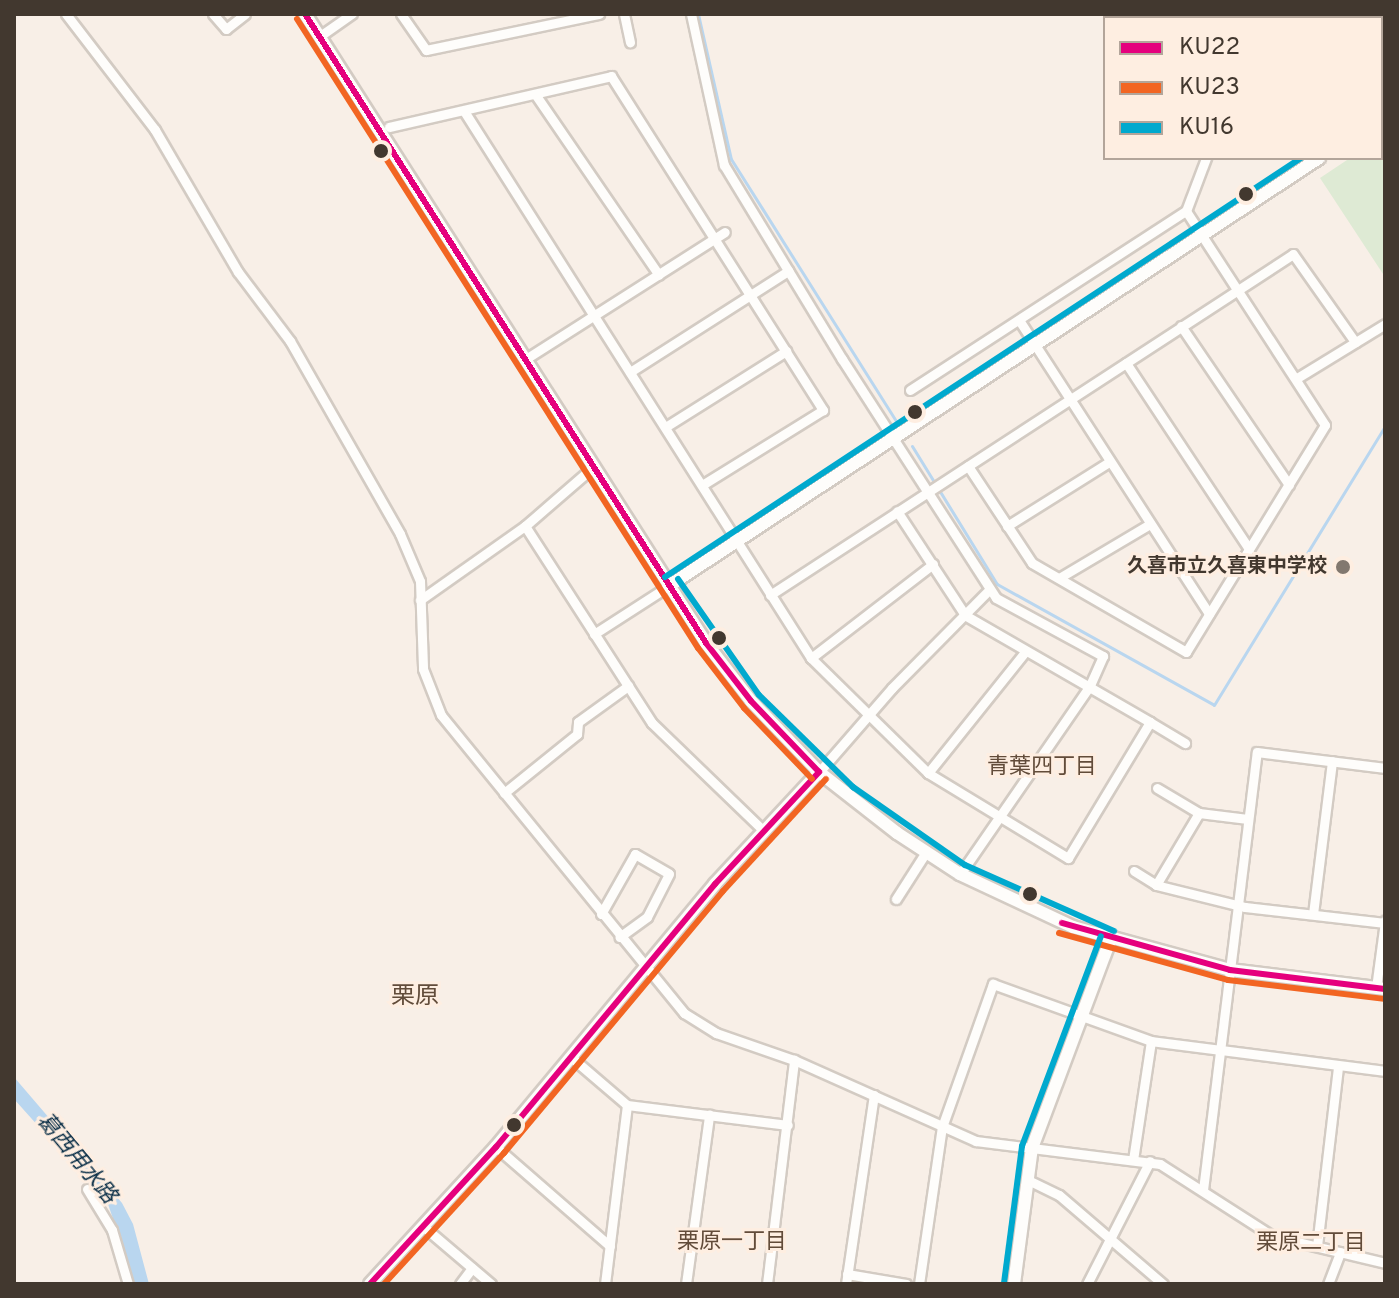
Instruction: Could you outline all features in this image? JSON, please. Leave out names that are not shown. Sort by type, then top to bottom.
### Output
[{"type":"street","points":[[213,14],[226,29],[245,14]]},
{"type":"street","points":[[305,14],[592,468],[670,585],[751,701],[819,772],[960,874],[1039,913],[1110,940],[1230,970],[1380,989],[1385,922],[1238,905],[1156,885],[1134,871]]},
{"type":"street","points":[[320,36],[352,14]]},
{"type":"street","points":[[401,14],[426,50],[599,14]]},
{"type":"street","points":[[624,14],[630,42]]},
{"type":"street","points":[[691,14],[724,165],[990,589],[996,598],[1103,656],[1089,687],[960,874]]},
{"type":"street","points":[[73,16],[155,130],[238,272],[290,341],[417,566],[423,669],[441,715],[643,968],[684,1013],[716,1033],[794,1060],[976,1141],[1150,1161],[1203,1190],[1272,1236],[1385,1263]]},
{"type":"street","points":[[389,127],[611,76],[823,410],[702,485]]},
{"type":"street","points":[[535,94],[659,275]]},
{"type":"street","points":[[464,111],[593,317],[667,426],[811,658],[928,773],[1068,858],[1150,722]]},
{"type":"street","points":[[910,390],[1186,211],[1205,160]]},
{"type":"street","points":[[594,634],[1316,160]]},
{"type":"street","points":[[968,466],[1032,563],[1186,652],[1325,425],[1186,211]]},
{"type":"street","points":[[524,360],[725,232]]},
{"type":"street","points":[[770,595],[1293,254],[1355,342]]},
{"type":"street","points":[[630,372],[788,271]]},
{"type":"street","points":[[1019,320],[1209,614]]},
{"type":"street","points":[[1297,378],[1385,324]]},
{"type":"street","points":[[1181,326],[1289,485]]},
{"type":"street","points":[[667,426],[786,351]]},
{"type":"street","points":[[1126,363],[1249,549]]},
{"type":"street","points":[[1007,526],[1109,462]]},
{"type":"street","points":[[420,600],[525,526],[592,468]]},
{"type":"street","points":[[897,511],[965,615],[1185,743]]},
{"type":"street","points":[[1059,578],[1150,524]]},
{"type":"street","points":[[525,526],[652,723],[764,831]]},
{"type":"street","points":[[811,658],[933,564]]},
{"type":"street","points":[[370,1284],[496,1147],[643,968],[764,831],[990,589]]},
{"type":"street","points":[[928,773],[1025,652]]},
{"type":"street","points":[[504,793],[577,734],[578,722],[628,686]]},
{"type":"street","points":[[1203,1190],[1257,752],[1385,768]]},
{"type":"street","points":[[1313,914],[1332,761]]},
{"type":"street","points":[[1157,788],[1199,813],[1248,819]]},
{"type":"street","points":[[1156,885],[1199,813]]},
{"type":"street","points":[[896,899],[926,852]]},
{"type":"street","points":[[601,914],[635,854],[669,874],[647,917],[619,937]]},
{"type":"street","points":[[1014,1284],[1032,1148],[1110,940]]},
{"type":"street","points":[[919,1284],[942,1127],[993,984],[1151,1041],[1385,1071]]},
{"type":"street","points":[[1133,1160],[1151,1041]]},
{"type":"street","points":[[571,1057],[627,1105],[788,1125]]},
{"type":"street","points":[[767,1284],[794,1060]]},
{"type":"street","points":[[1317,1246],[1338,1066]]},
{"type":"street","points":[[874,1095],[847,1279],[906,1284]]},
{"type":"street","points":[[605,1284],[627,1105]]},
{"type":"street","points":[[686,1284],[709,1115]]},
{"type":"street","points":[[496,1147],[610,1246]]},
{"type":"street","points":[[1087,1284],[1150,1161]]},
{"type":"street","points":[[1028,1180],[1059,1195],[1163,1284]]},
{"type":"street","points":[[87,1189],[112,1230],[128,1284]]},
{"type":"street","points":[[424,1227],[491,1284]]},
{"type":"street","points":[[1328,1284],[1340,1252]]},
{"type":"street","points":[[460,1284],[472,1268]]},
{"type":"green space","points":[[1385,131],[1385,277],[1320,178],[1347,160],[1383,160]]},
{"type":"water","name":"葛西用水路","points":[[14,1077],[122,1203],[133,1224],[149,1284],[135,1284],[108,1204],[14,1099]]},
{"type":"waterway","points":[[698,14],[731,159],[896,421]]},
{"type":"waterway","points":[[912,446],[997,584],[1214,705],[1385,426]]},
{"type":"transit line","name":"KU22","points":[[305,14],[706,643],[751,701],[819,772]]},
{"type":"transit line","name":"KU23","points":[[297,19],[698,648],[744,708],[812,779]]},
{"type":"transit line","name":"KU16","points":[[665,577],[1298,160]]},
{"type":"transit line","name":"KU16","points":[[678,579],[759,695],[853,787],[965,865],[1114,931]]},
{"type":"transit line","name":"KU22","points":[[370,1284],[496,1147],[715,884],[819,772]]},
{"type":"transit line","name":"KU23","points":[[384,1284],[504,1153],[723,891],[826,779]]},
{"type":"transit line","name":"KU22","points":[[1062,923],[1230,970],[1385,989]]},
{"type":"transit line","name":"KU23","points":[[1059,933],[1228,980],[1384,999]]},
{"type":"transit line","name":"KU16","points":[[1004,1283],[1022,1146],[1101,936]]},
{"type":"place","name":"久喜市立久喜東中学校","points":[[1343,567]]},
{"type":"district","name":"青葉四丁目","points":[[1042,768]]},
{"type":"district","name":"栗原","points":[[415,998]]},
{"type":"district","name":"栗原一丁目","points":[[732,1243]]},
{"type":"district","name":"栗原二丁目","points":[[1311,1244]]}]
